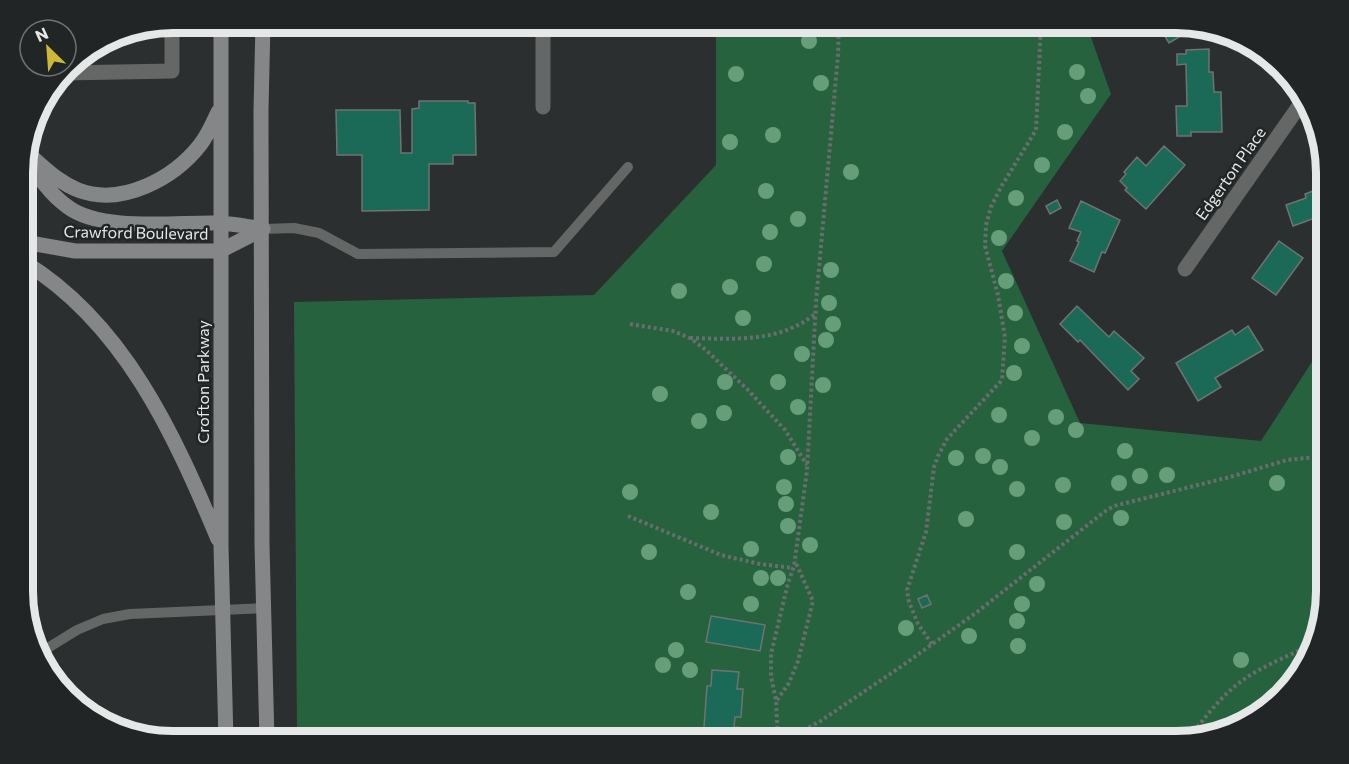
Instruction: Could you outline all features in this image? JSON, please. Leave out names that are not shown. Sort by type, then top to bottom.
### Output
[{"type":"street","points":[[78,73],[172,71],[172,33]]},
{"type":"street","name":"Crofton Parkway","points":[[221,33],[221,546],[226,731]]},
{"type":"street","points":[[263,33],[262,545],[267,731]]},
{"type":"street","points":[[543,33],[543,107]]},
{"type":"street","name":"Edgerton Place","points":[[1185,269],[1299,106]]},
{"type":"street","points":[[34,160],[55,178],[79,190],[98,194],[127,192],[149,185],[170,173],[189,157],[202,143],[220,110]]},
{"type":"street","name":"Crawford Boulevard","points":[[33,167],[48,190],[69,209],[92,219],[114,223],[220,223],[262,229]]},
{"type":"street","name":"Crawford Boulevard","points":[[33,244],[75,251],[220,251],[262,229]]},
{"type":"street","points":[[33,268],[54,282],[74,300],[107,334],[130,364],[152,399],[191,477],[221,546]]},
{"type":"lane","points":[[262,229],[294,228],[319,234],[357,254],[554,252],[628,167]]},
{"type":"lane","points":[[46,650],[77,630],[103,619],[130,614],[265,608]]},
{"type":"path","points":[[778,731],[776,700],[771,677],[771,654],[795,561],[808,466],[816,313],[839,33]]},
{"type":"path","points":[[932,644],[918,624],[909,602],[908,590],[926,532],[934,467],[938,456],[947,439],[1002,380],[1005,336],[998,296],[985,246],[986,225],[1001,187],[1036,130],[1040,33]]},
{"type":"path","points":[[690,338],[766,337],[785,331],[816,313]]},
{"type":"path","points":[[630,324],[673,331],[690,338],[706,350],[785,430],[808,466]]},
{"type":"path","points":[[802,731],[902,666],[977,612],[1114,506],[1287,460],[1316,457]]},
{"type":"path","points":[[628,516],[721,555],[760,564],[793,568]]},
{"type":"path","points":[[776,700],[789,682],[798,662],[813,601],[795,561]]},
{"type":"path","points":[[1196,729],[1239,683],[1304,648]]},
{"type":"green space","points":[[716,33],[1090,33],[1111,94],[1002,251],[1080,423],[1261,441],[1316,356],[1316,601],[1309,636],[1302,653],[1281,683],[1268,696],[1238,717],[1221,724],[1186,731],[297,731],[294,302],[594,295],[716,165]]},
{"type":"building","points":[[1163,33],[1185,33],[1169,43]]},
{"type":"building","points":[[1209,49],[1209,72],[1213,72],[1214,92],[1221,92],[1222,132],[1191,132],[1191,136],[1177,136],[1176,106],[1187,106],[1186,64],[1177,65],[1177,54],[1186,54],[1186,50]]},
{"type":"building","points":[[419,101],[475,103],[476,155],[453,155],[453,164],[429,164],[429,210],[362,211],[362,155],[337,155],[336,110],[400,110],[401,153],[412,153],[412,109],[419,108]]},
{"type":"building","points":[[1164,146],[1185,165],[1146,209],[1125,190],[1127,188],[1120,181],[1126,174],[1124,172],[1137,157],[1146,166]]},
{"type":"building","points":[[1316,190],[1316,218],[1293,226],[1286,205],[1306,198],[1305,194]]},
{"type":"building","points":[[1057,200],[1061,208],[1050,214],[1046,206]]},
{"type":"building","points":[[1081,201],[1120,220],[1094,272],[1070,261],[1081,232],[1069,228]]},
{"type":"building","points":[[1279,241],[1303,258],[1276,295],[1252,278]]},
{"type":"building","points":[[1077,306],[1109,337],[1114,331],[1144,358],[1131,371],[1139,379],[1128,390],[1080,340],[1078,342],[1060,324]]},
{"type":"building","points":[[1248,326],[1263,350],[1215,378],[1221,387],[1198,401],[1176,363],[1232,330],[1235,335]]},
{"type":"building","points":[[927,595],[931,604],[922,608],[918,599]]},
{"type":"building","points":[[711,616],[765,625],[760,651],[706,642]]},
{"type":"building","points":[[712,670],[739,672],[737,689],[743,689],[741,717],[735,717],[734,727],[769,731],[704,731],[707,686],[711,686]]}]
